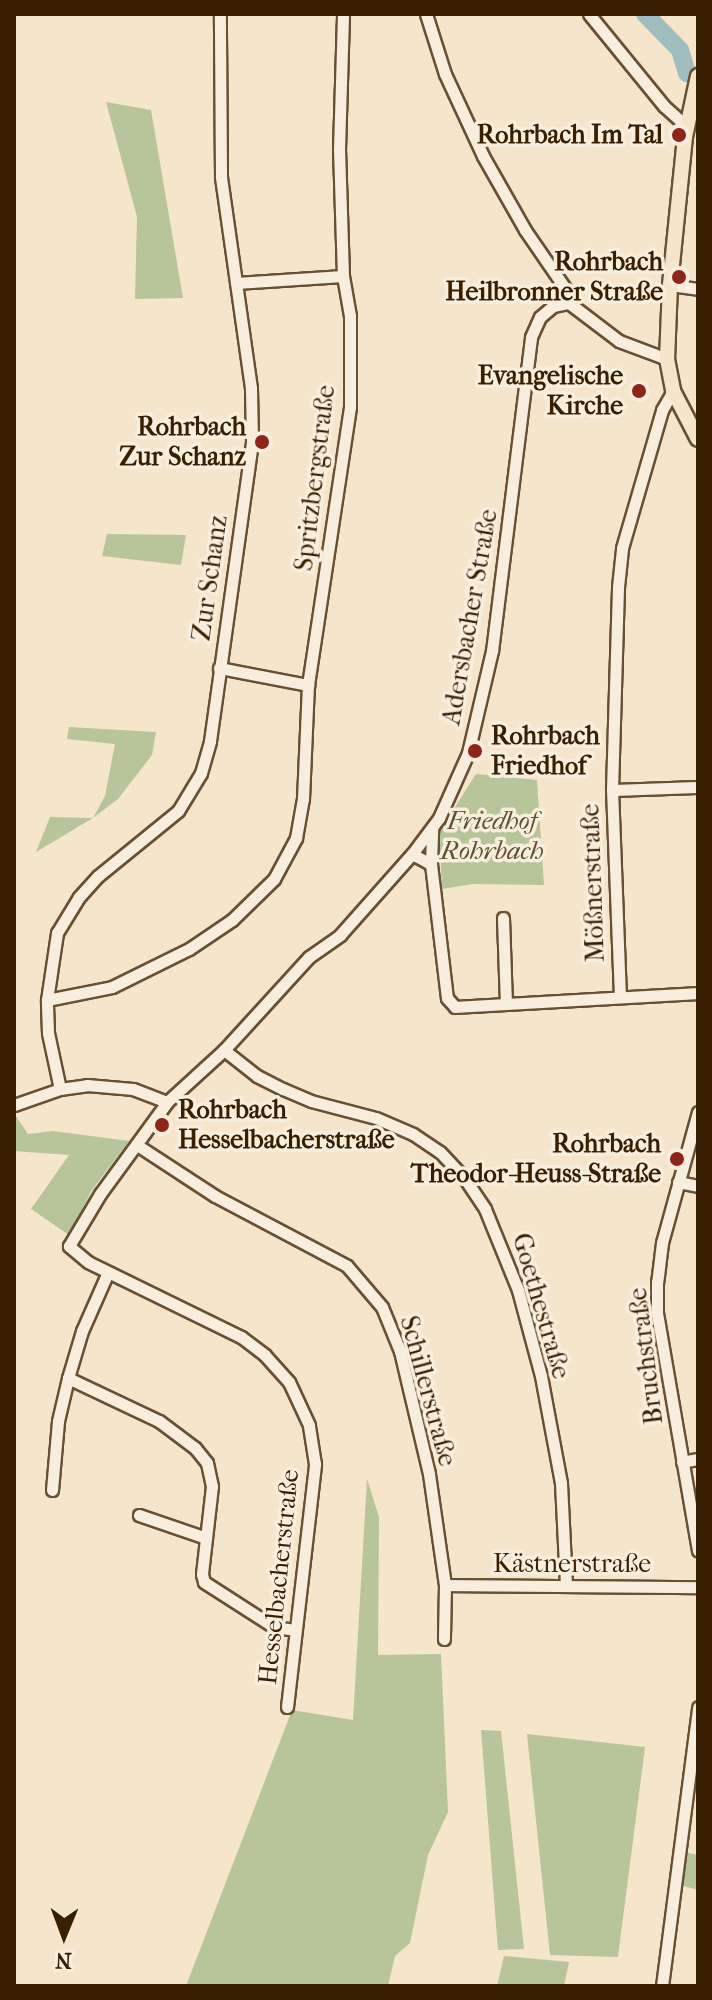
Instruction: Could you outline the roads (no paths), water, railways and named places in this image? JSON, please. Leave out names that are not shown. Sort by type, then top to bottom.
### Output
[{"type":"main road","points":[[696,431],[673,391],[667,359],[670,285],[686,126],[698,76]]},
{"type":"street","name":"Zur Schanz","points":[[60,1089],[48,1033],[47,1000],[57,933],[79,897],[178,811],[189,797],[210,741],[252,441],[251,388],[221,176],[220,14]]},
{"type":"street","name":"Spritzbergstraße","points":[[47,1000],[112,987],[177,956],[232,920],[274,879],[296,838],[303,799],[308,685],[350,407],[350,316],[343,276],[339,150],[343,14]]},
{"type":"street","points":[[426,14],[445,74],[483,156],[525,230],[567,291],[569,303],[619,341],[667,359]]},
{"type":"street","points":[[589,14],[664,106],[686,126]]},
{"type":"street","points":[[236,283],[343,276]]},
{"type":"street","points":[[670,285],[698,289]]},
{"type":"street","name":"Adersbacher Straße","points":[[69,1246],[100,1194],[167,1102],[224,1050],[309,957],[340,935],[432,828],[468,753],[492,651],[531,337],[540,317],[553,306],[569,303]]},
{"type":"street","name":"Mößnerstraße","points":[[620,997],[612,790],[622,548],[662,410],[673,391]]},
{"type":"street","points":[[219,668],[308,685]]},
{"type":"street","points":[[612,790],[698,787]]},
{"type":"street","points":[[432,828],[431,864],[447,998],[455,1007],[698,993]]},
{"type":"street","points":[[412,854],[431,864]]},
{"type":"street","points":[[503,918],[506,1004]]},
{"type":"street","name":"Goethestraße","points":[[224,1050],[257,1076],[283,1089],[311,1101],[376,1118],[413,1134],[448,1161],[485,1209],[518,1290],[541,1376],[561,1483],[566,1585]]},
{"type":"street","points":[[14,1105],[60,1089],[112,1086],[167,1102]]},
{"type":"street","name":"Bruchstraße","points":[[698,1112],[662,1243],[657,1313],[698,1550]]},
{"type":"street","name":"Schillerstraße","points":[[137,1145],[215,1196],[347,1266],[382,1307],[400,1351],[429,1474],[445,1585],[444,1639]]},
{"type":"street","points":[[678,1182],[698,1186],[698,1195]]},
{"type":"street","name":"Hesselbacherstraße","points":[[69,1246],[88,1262],[241,1337],[265,1355],[289,1382],[309,1425],[315,1464],[287,1707]]},
{"type":"street","points":[[52,1490],[58,1421],[68,1378],[82,1331],[108,1272]]},
{"type":"street","points":[[68,1378],[159,1421],[195,1448],[207,1463],[212,1486],[204,1582],[274,1627],[295,1630]]},
{"type":"street","points":[[682,1462],[698,1459]]},
{"type":"street","points":[[139,1515],[206,1538]]},
{"type":"street","name":"Kästnerstraße","points":[[445,1585],[698,1587]]},
{"type":"street","points":[[662,1986],[698,1707]]},
{"type":"waterway","points":[[645,14],[680,50],[687,73],[698,76]]},
{"type":"place","name":"Rohrbach Im Tal","points":[[679,135]]},
{"type":"place","name":"Rohrbach Heilbronner Straße","points":[[679,277]]},
{"type":"place","name":"Evangelische Kirche","points":[[639,391]]},
{"type":"place","name":"Rohrbach Zur Schanz","points":[[262,442]]},
{"type":"place","name":"Rohrbach Friedhof","points":[[475,751]]},
{"type":"place","name":"Rohrbach Hesselbacherstraße","points":[[162,1125]]},
{"type":"place","name":"Rohrbach Theodor-Heuss-Straße","points":[[677,1159]]},
{"type":"park label","name":"Friedhof Rohrbach","points":[[492,836]]}]
